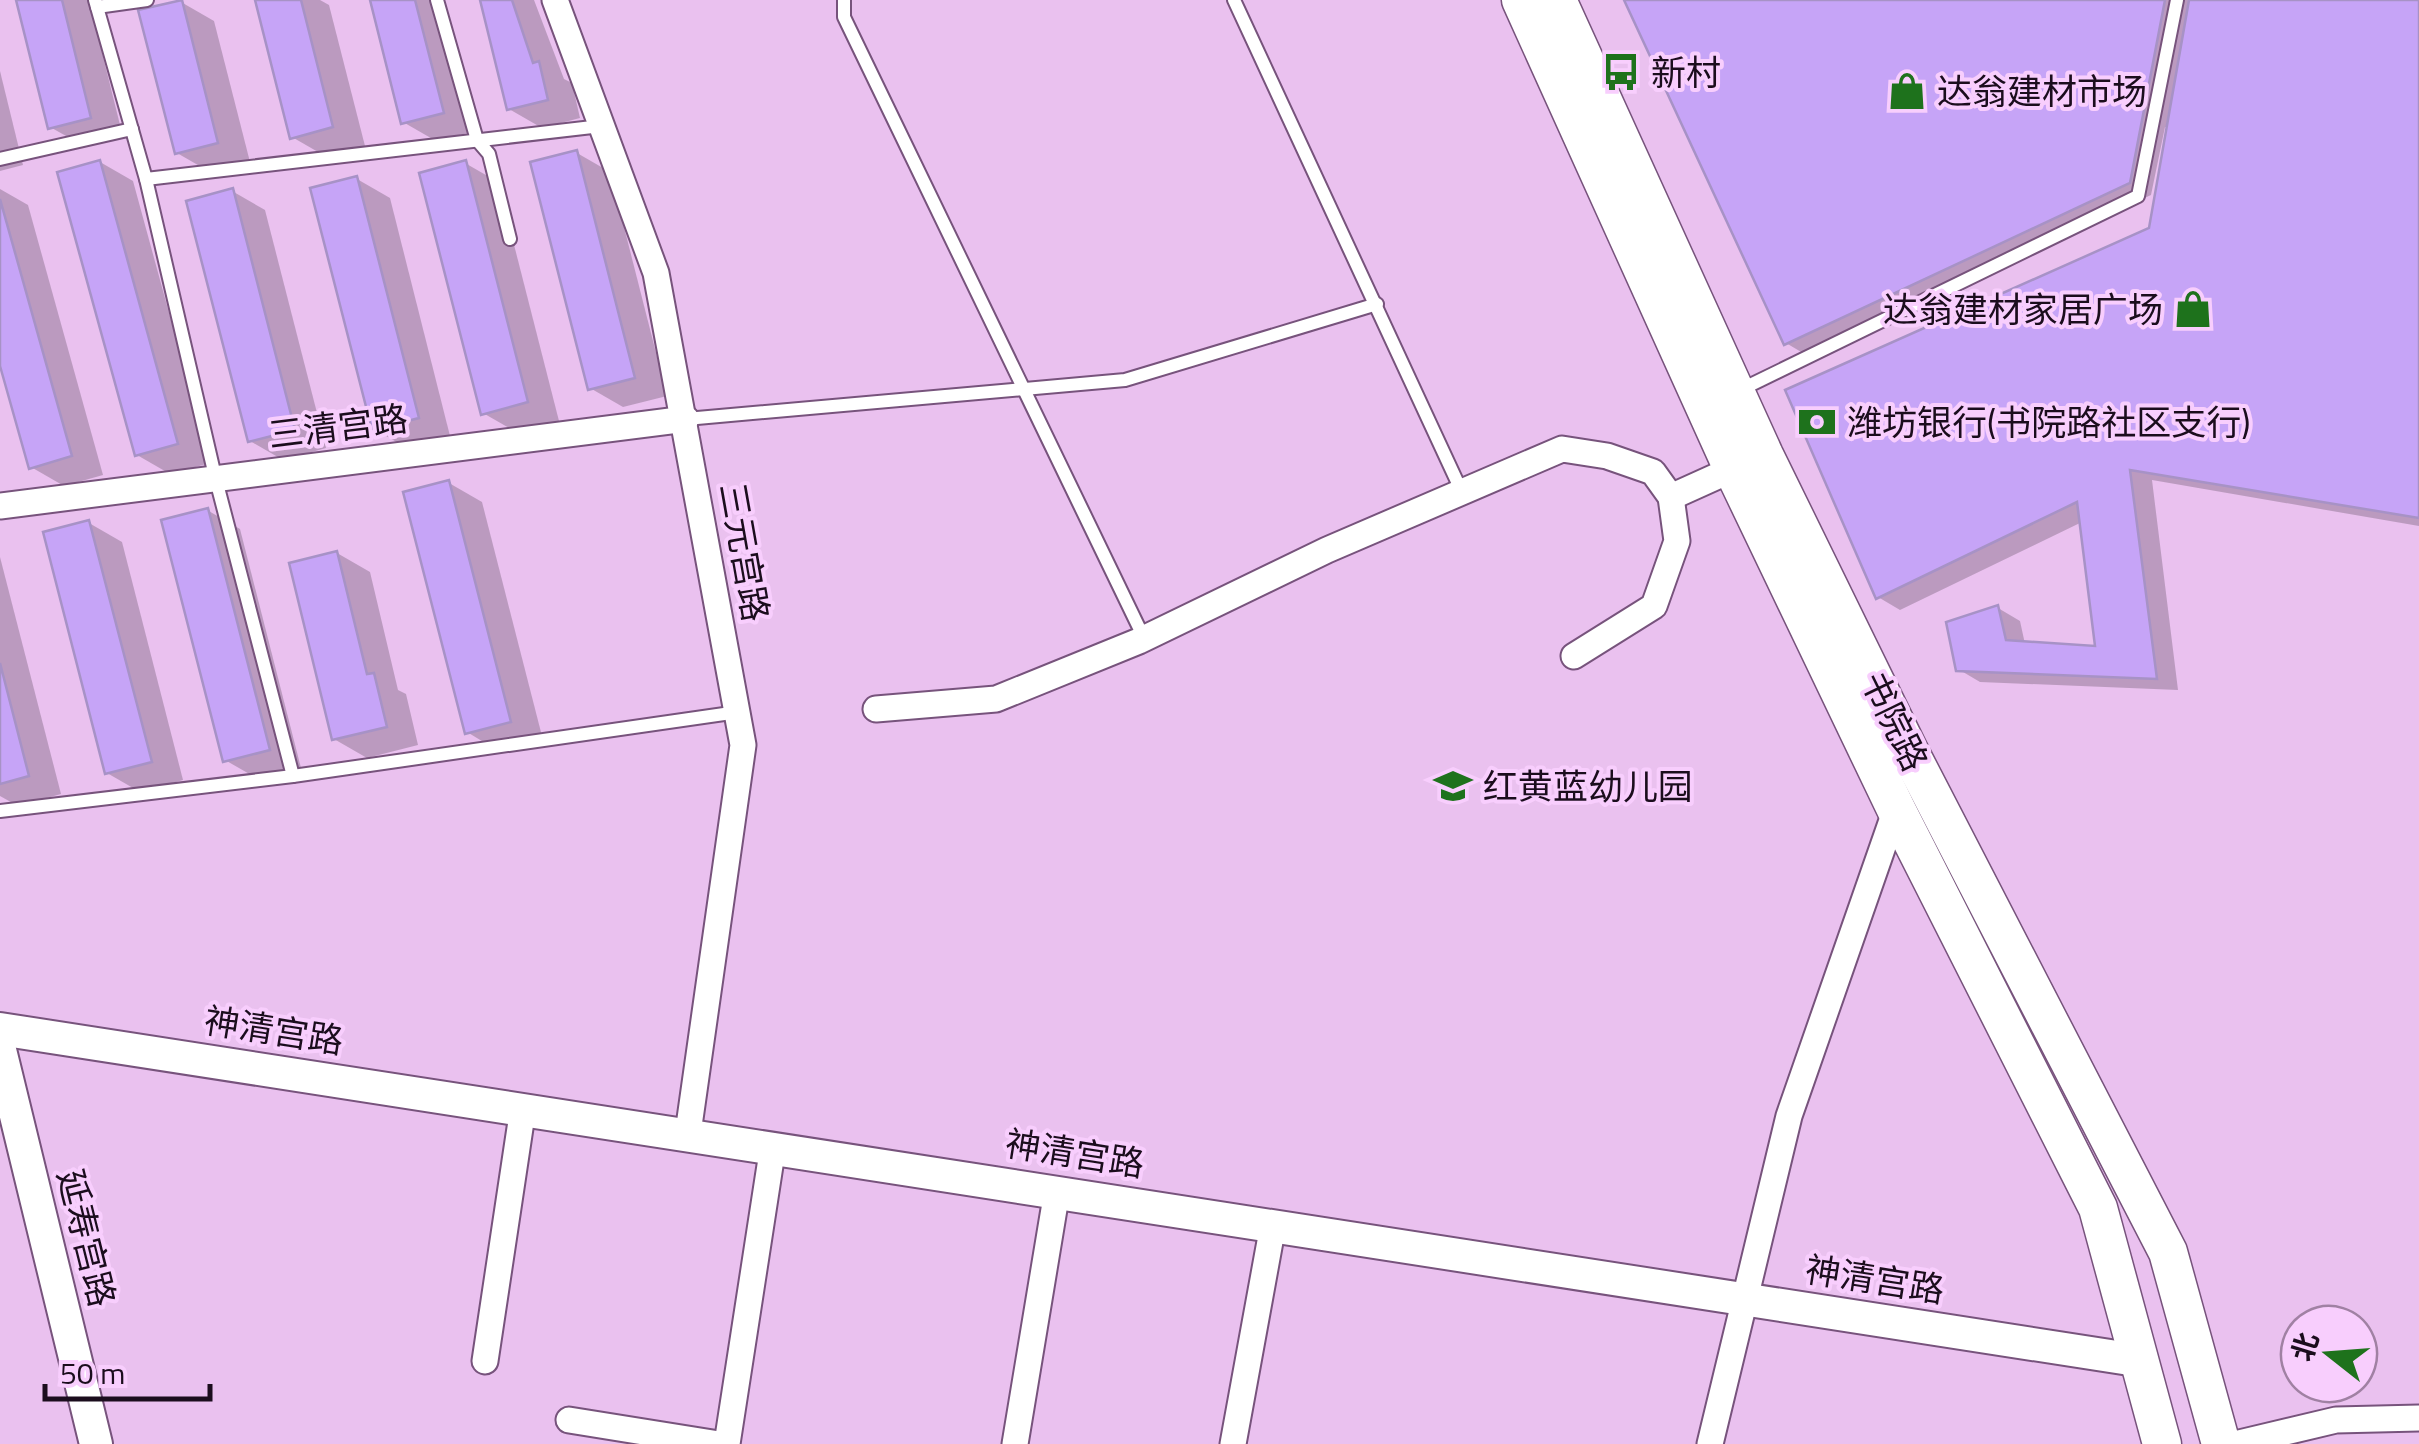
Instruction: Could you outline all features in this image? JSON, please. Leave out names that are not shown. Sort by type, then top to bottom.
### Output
[{"type":"main road","name":"书院路","points":[[1521,0],[1733,469],[1896,809],[2098,1208],[2124,1294],[2136,1360],[2162,1444]]},
{"type":"main road","name":"书院路","points":[[1557,0],[1736,392],[1918,768],[2168,1252],[2222,1444]]},
{"type":"street","name":"三元宫路","points":[[554,0],[656,273],[744,745],[688,1133]]},
{"type":"street","name":"三清宫路","points":[[0,506],[686,419]]},
{"type":"street","points":[[876,709],[996,699],[1144,638],[1461,490],[1562,449],[1607,456],[1653,472],[1670,497],[1677,541],[1654,606],[1574,656]]},
{"type":"street","points":[[1670,497],[1733,469]]},
{"type":"street","points":[[1710,1444],[1742,1298],[1790,1116],[1896,809]]},
{"type":"street","name":"神清宫路","points":[[0,1029],[2136,1360]]},
{"type":"street","name":"延寿宫路","points":[[0,1050],[96,1444]]},
{"type":"street","points":[[485,1361],[523,1108]]},
{"type":"street","points":[[727,1444],[772,1146]]},
{"type":"street","points":[[1015,1444],[1057,1191]]},
{"type":"street","points":[[1233,1444],[1273,1225]]},
{"type":"street","points":[[2235,1444],[2336,1420],[2419,1418]]},
{"type":"street","points":[[569,1420],[719,1444]]},
{"type":"lane","points":[[147,0],[96,4],[146,179],[215,476],[293,776]]},
{"type":"lane","points":[[437,0],[478,140],[489,154],[510,239]]},
{"type":"lane","points":[[844,0],[844,16],[1021,390],[1144,638]]},
{"type":"lane","points":[[1234,0],[1461,490]]},
{"type":"lane","points":[[1736,392],[2138,196],[2177,0]]},
{"type":"lane","points":[[146,179],[601,126]]},
{"type":"lane","points":[[0,158],[132,129]]},
{"type":"lane","points":[[686,419],[1125,380],[1377,304]]},
{"type":"lane","points":[[0,811],[293,776],[738,712]]},
{"type":"building","points":[[16,0],[62,0],[91,118],[48,129]]},
{"type":"building","points":[[182,0],[218,143],[175,154],[138,10]]},
{"type":"building","points":[[255,0],[301,0],[333,127],[290,139]]},
{"type":"building","points":[[370,0],[415,0],[444,113],[401,124]]},
{"type":"building","points":[[480,0],[512,0],[533,63],[539,61],[548,100],[507,110]]},
{"type":"building","name":"达翁建材市场","points":[[1624,0],[2165,0],[2130,183],[1784,345]]},
{"type":"building","name":"达翁建材家居广场","points":[[2189,0],[2419,0],[2419,518],[2130,470],[2157,679],[1956,671],[1946,622],[1998,605],[2006,640],[2095,646],[2077,502],[1876,599],[1785,390],[2149,228]]},
{"type":"building","points":[[577,150],[635,378],[588,390],[530,162]]},
{"type":"building","points":[[100,160],[178,444],[135,456],[57,172]]},
{"type":"building","points":[[466,160],[528,402],[481,415],[419,173]]},
{"type":"building","points":[[357,176],[419,418],[372,430],[310,188]]},
{"type":"building","points":[[233,188],[295,430],[248,442],[186,201]]},
{"type":"building","points":[[0,199],[72,456],[29,469],[0,366]]},
{"type":"building","points":[[449,480],[511,722],[465,734],[403,492]]},
{"type":"building","points":[[208,508],[270,750],[223,762],[161,520]]},
{"type":"building","points":[[89,520],[152,762],[105,774],[43,532]]},
{"type":"building","points":[[337,551],[367,674],[374,673],[387,727],[332,740],[289,563]]},
{"type":"building","points":[[0,663],[29,776],[0,784]]},
{"type":"place","name":"新村","points":[[1621,72]]},
{"type":"place","name":"达翁建材市场","points":[[1907,91]]},
{"type":"place","name":"达翁建材家居广场","points":[[2193,309]]},
{"type":"place","name":"潍坊银行(书院路社区支行)","points":[[1817,422]]},
{"type":"place","name":"红黄蓝幼儿园","points":[[1453,786]]}]
